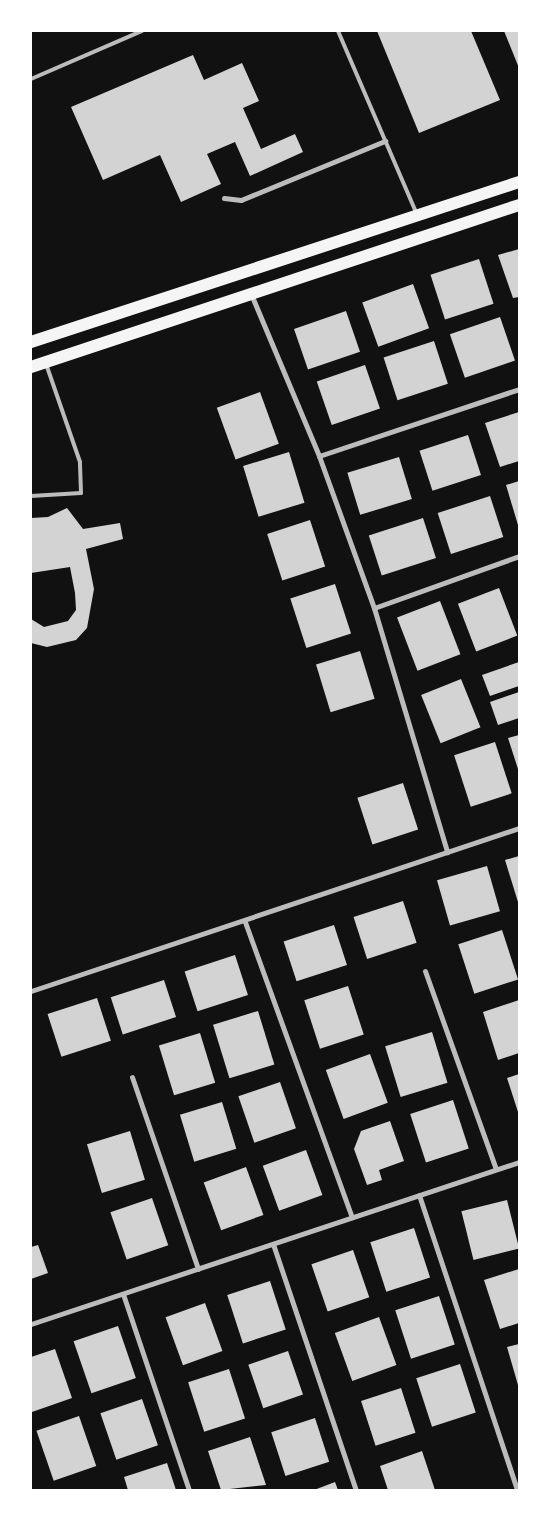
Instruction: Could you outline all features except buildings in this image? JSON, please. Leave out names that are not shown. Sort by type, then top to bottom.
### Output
[{"type":"main road","points":[[31,342],[418,217],[519,182]]},
{"type":"main road","points":[[31,367],[519,205]]},
{"type":"street","points":[[224,198],[241,200],[385,141]]},
{"type":"street","points":[[250,293],[319,456],[374,608],[447,852]]},
{"type":"street","points":[[319,456],[519,389]]},
{"type":"street","points":[[374,608],[518,558]]},
{"type":"street","points":[[31,991],[245,922],[519,828]]},
{"type":"street","points":[[245,922],[352,1217]]},
{"type":"street","points":[[425,971],[496,1169]]},
{"type":"street","points":[[132,1077],[198,1269]]},
{"type":"street","points":[[31,1324],[519,1162]]},
{"type":"street","points":[[419,1195],[517,1490]]},
{"type":"street","points":[[273,1244],[356,1490]]},
{"type":"street","points":[[123,1294],[188,1490]]},
{"type":"lane","points":[[31,79],[142,31]]},
{"type":"lane","points":[[338,31],[418,217]]},
{"type":"lane","points":[[31,496],[81,493],[80,462],[45,362]]}]
